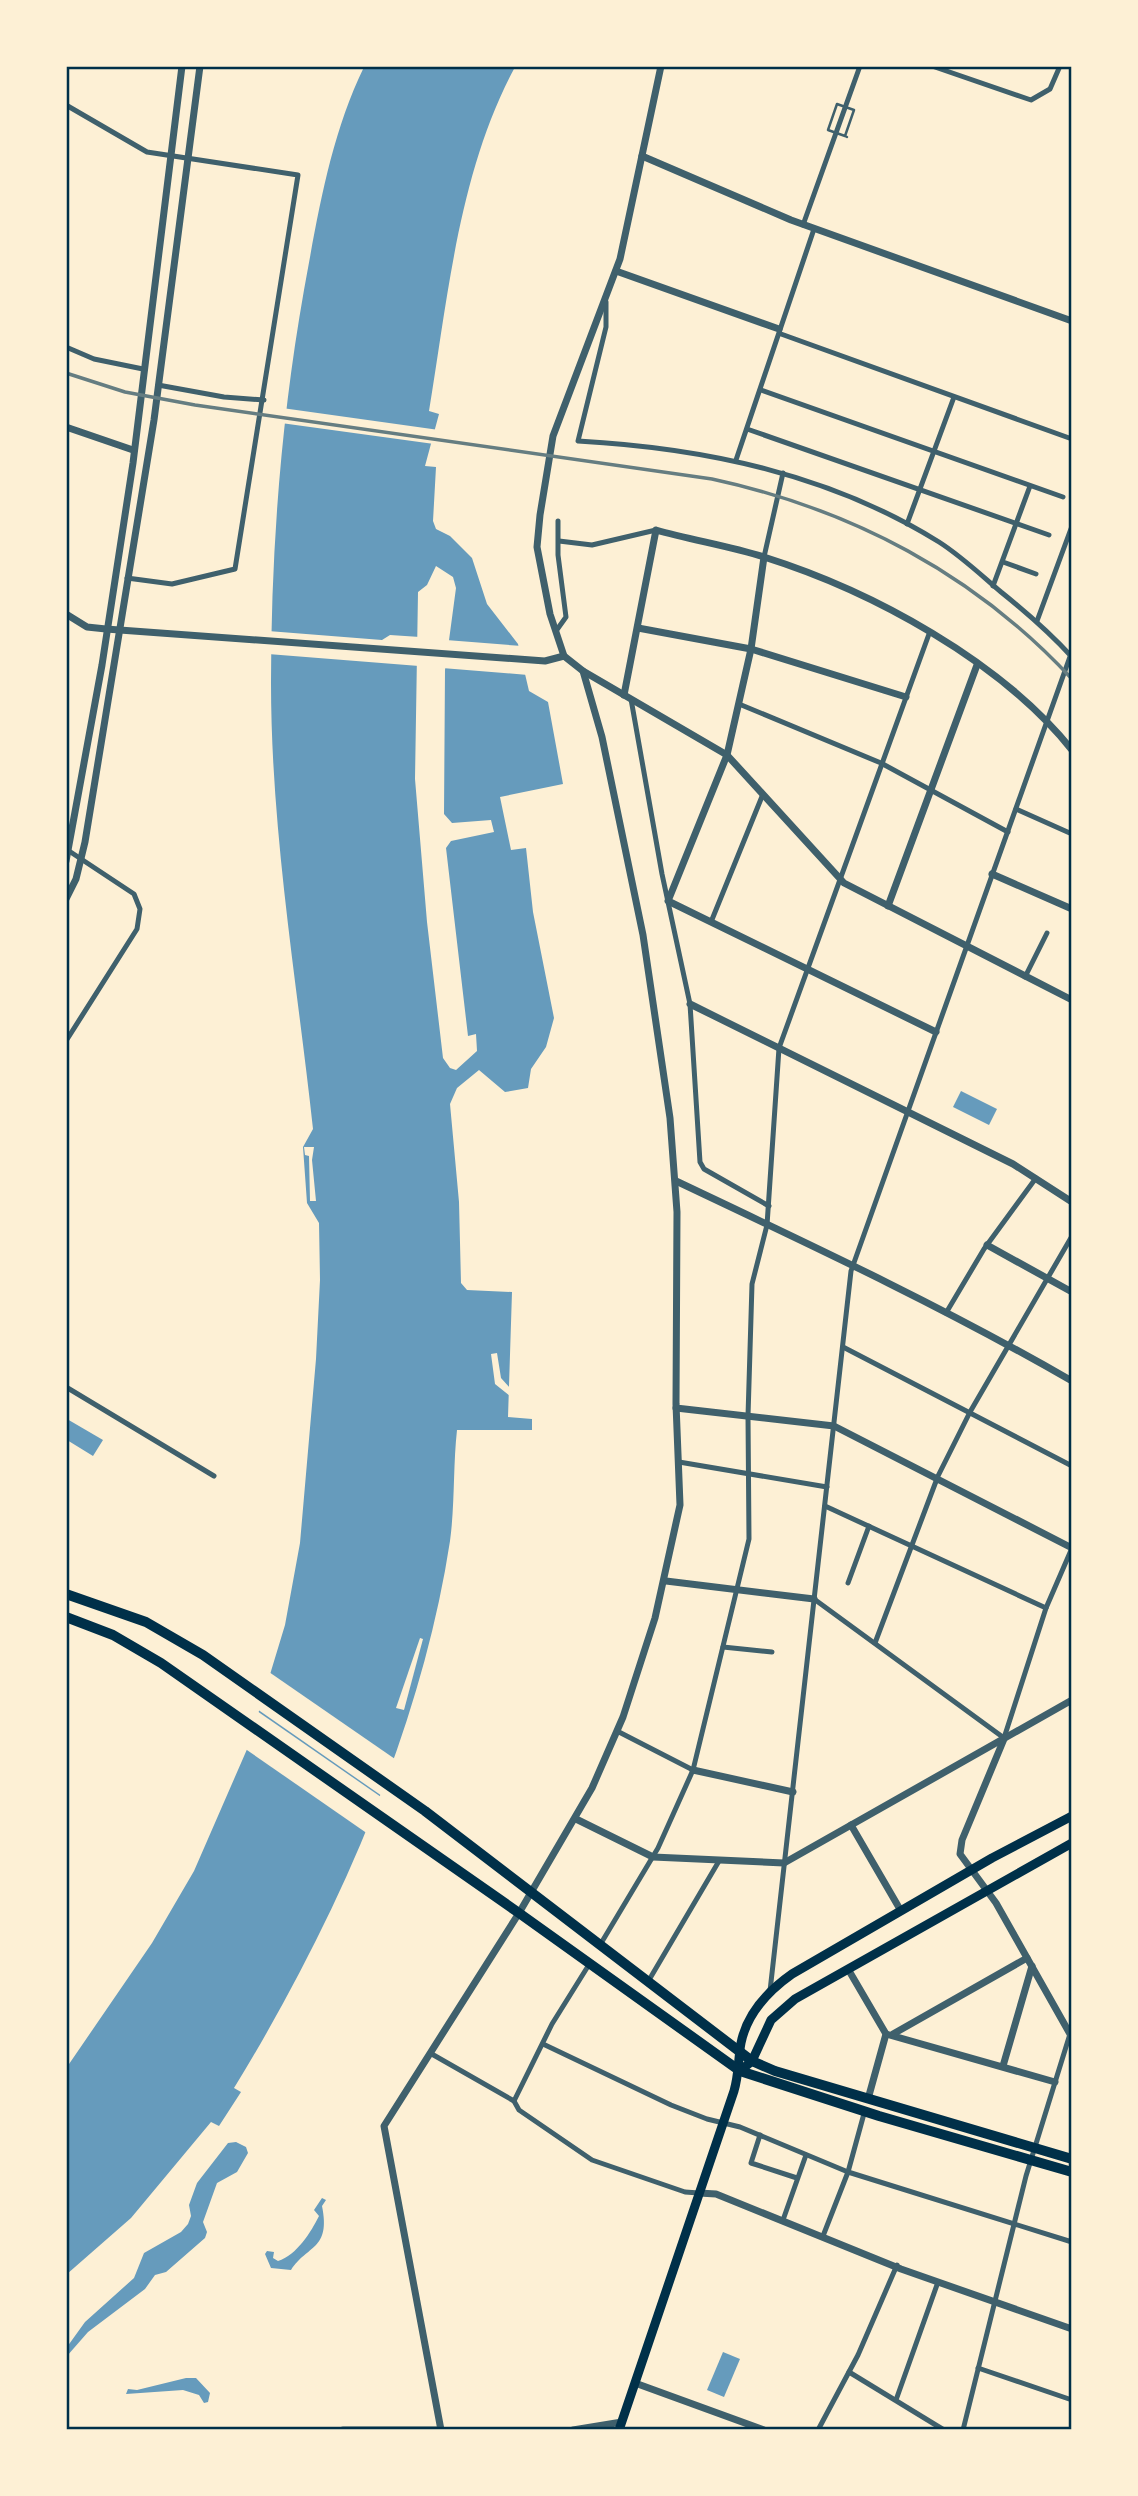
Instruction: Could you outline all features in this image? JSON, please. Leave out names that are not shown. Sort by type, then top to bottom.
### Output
[{"type":"highway","points":[[66,1594],[146,1622],[228,1673],[425,1811],[752,2061],[867,2104],[1072,2172]]},
{"type":"highway","points":[[66,1617],[130,1644],[211,1697],[474,1880],[740,2071],[1072,2159]]},
{"type":"main road","points":[[620,2426],[740,2071],[741,2053],[750,2021],[770,1991],[792,1974],[971,1870],[1072,1816]]},
{"type":"main road","points":[[740,2071],[752,2061],[764,2031],[782,2009],[1072,1843]]},
{"type":"street","points":[[66,861],[106,629],[133,450],[182,66]]},
{"type":"street","points":[[66,899],[81,860],[148,453],[200,66]]},
{"type":"street","points":[[661,66],[616,271],[553,436],[540,515],[537,547],[564,656],[583,671],[726,755],[839,878],[965,948],[1072,1000]]},
{"type":"street","points":[[803,225],[860,66]]},
{"type":"street","points":[[932,66],[1026,100],[1046,93],[1060,66]]},
{"type":"street","points":[[66,105],[142,150],[299,175],[235,569],[172,584],[126,578]]},
{"type":"street","points":[[642,156],[803,225],[1072,321]]},
{"type":"street","points":[[736,460],[814,229]]},
{"type":"street","points":[[616,271],[1072,439]]},
{"type":"street","points":[[606,298],[606,327],[578,440],[630,444],[736,460],[846,494],[951,550],[1037,621],[1071,654],[853,1265],[770,1991]]},
{"type":"street","points":[[66,347],[94,359],[143,369]]},
{"type":"street","points":[[158,384],[224,397],[264,400]]},
{"type":"street","points":[[761,390],[1063,497]]},
{"type":"street","points":[[906,524],[954,397]]},
{"type":"street","points":[[66,427],[148,453]]},
{"type":"street","points":[[747,429],[1049,535]]},
{"type":"street","points":[[668,901],[726,755],[751,649],[764,557],[783,473]]},
{"type":"street","points":[[993,586],[1030,485]]},
{"type":"street","points":[[556,631],[566,617],[558,521]]},
{"type":"street","points":[[1037,621],[1071,529]]},
{"type":"street","points":[[559,541],[592,545],[656,530],[764,557],[855,593],[929,634],[997,677],[1047,720],[1072,750]]},
{"type":"street","points":[[656,530],[628,697],[690,1004],[700,1162],[704,1169],[769,1206]]},
{"type":"street","points":[[1003,562],[1036,574]]},
{"type":"street","points":[[66,614],[87,627],[106,629],[545,661],[564,656]]},
{"type":"street","points":[[638,628],[751,649],[906,697]]},
{"type":"street","points":[[600,1945],[653,1857],[692,1770],[723,1647],[749,1539],[748,1416],[752,1284],[767,1225],[779,1048],[929,634]]},
{"type":"street","points":[[888,906],[977,665]]},
{"type":"street","points":[[343,2430],[441,2430],[384,2129],[519,1913],[527,1890],[576,1819],[617,1731],[666,1581],[680,1505],[676,1408],[676,1181],[658,1027],[643,935],[602,737],[583,671]]},
{"type":"street","points":[[738,704],[881,763],[1008,832]]},
{"type":"street","points":[[711,922],[763,794]]},
{"type":"street","points":[[1016,809],[1072,834]]},
{"type":"street","points":[[66,1041],[137,929],[141,917],[134,894],[68,850]]},
{"type":"street","points":[[992,874],[1072,909]]},
{"type":"street","points":[[668,901],[936,1032]]},
{"type":"street","points":[[1025,977],[1047,933]]},
{"type":"street","points":[[690,1004],[908,1111],[1036,1178],[1072,1202]]},
{"type":"street","points":[[946,1313],[987,1245],[1036,1178]]},
{"type":"street","points":[[676,1181],[853,1265],[1072,1381]]},
{"type":"street","points":[[875,1643],[937,1476],[970,1412],[1072,1236]]},
{"type":"street","points":[[987,1245],[1072,1292]]},
{"type":"street","points":[[843,1347],[1072,1466]]},
{"type":"street","points":[[66,1387],[214,1476]]},
{"type":"street","points":[[676,1408],[834,1426],[937,1476],[1072,1548],[1046,1608],[1004,1738],[960,1845],[960,1854],[987,1891],[1070,2035],[1031,2160],[963,2430]]},
{"type":"street","points":[[679,1462],[827,1487]]},
{"type":"street","points":[[825,1506],[1046,1608]]},
{"type":"street","points":[[848,1583],[869,1526]]},
{"type":"street","points":[[666,1581],[814,1599],[1004,1738]]},
{"type":"street","points":[[723,1647],[772,1652]]},
{"type":"street","points":[[576,1819],[653,1857],[784,1863],[1072,1700]]},
{"type":"street","points":[[617,1731],[692,1770],[793,1791]]},
{"type":"street","points":[[851,1825],[901,1911]]},
{"type":"street","points":[[649,1980],[719,1861]]},
{"type":"street","points":[[823,2236],[848,2172],[889,2034],[1029,1962]]},
{"type":"street","points":[[1003,2066],[1029,1962]]},
{"type":"street","points":[[514,2102],[557,2014],[590,1963]]},
{"type":"street","points":[[848,1969],[889,2034],[1055,2082]]},
{"type":"street","points":[[543,2044],[671,2105],[760,2135],[848,2172],[1072,2242]]},
{"type":"street","points":[[430,2053],[514,2102],[519,2110],[592,2160],[685,2192],[716,2194],[938,2282],[1072,2329]]},
{"type":"street","points":[[760,2135],[751,2163],[797,2178]]},
{"type":"street","points":[[783,2220],[806,2155]]},
{"type":"street","points":[[818,2430],[849,2372],[897,2265]]},
{"type":"street","points":[[895,2400],[938,2282]]},
{"type":"street","points":[[978,2368],[1072,2400]]},
{"type":"street","points":[[849,2372],[944,2430]]},
{"type":"street","points":[[635,2383],[764,2430]]},
{"type":"street","points":[[736,2430],[739,2420]]},
{"type":"street","points":[[573,2430],[620,2426]]},
{"type":"lane","points":[[837,104],[854,110],[846,137],[828,130],[832,117],[837,104]]},
{"type":"lane","points":[[832,117],[849,124]]},
{"type":"water","points":[[364,67],[515,67],[481,148],[458,235],[429,411],[439,414],[425,466],[436,467],[433,521],[436,529],[450,536],[472,558],[487,604],[518,644],[529,691],[548,702],[563,784],[500,797],[511,850],[526,848],[533,912],[554,1018],[546,1047],[531,1069],[528,1088],[505,1092],[479,1070],[457,1088],[450,1104],[459,1202],[461,1283],[467,1290],[512,1292],[508,1417],[532,1419],[532,1430],[457,1430],[450,1541],[418,1684],[369,1825],[339,1893],[271,2025],[234,2088],[241,2092],[219,2126],[211,2122],[131,2218],[67,2274],[67,2067],[152,1943],[194,1871],[248,1747],[285,1625],[300,1543],[316,1359],[320,1280],[319,1223],[307,1203],[303,1147],[313,1129],[275,795],[271,683],[273,584],[283,437],[296,339],[326,176],[352,94]],"holes":[[[436,566],[453,577],[456,588],[445,670],[444,814],[452,823],[491,820],[494,832],[451,841],[446,848],[468,1036],[476,1034],[477,1051],[456,1070],[450,1068],[443,1058],[427,922],[415,779],[418,592],[427,585]]]},
{"type":"water","points":[[961,1091],[997,1109],[989,1125],[953,1107]]},
{"type":"water","points":[[67,1419],[103,1440],[93,1456],[67,1440]]},
{"type":"water","points":[[236,2142],[246,2147],[248,2153],[237,2172],[217,2183],[203,2222],[207,2232],[205,2238],[166,2272],[155,2275],[145,2289],[88,2332],[67,2356],[67,2347],[85,2322],[134,2278],[144,2253],[181,2232],[188,2224],[191,2216],[189,2205],[197,2183],[228,2143]]},
{"type":"water","points":[[322,2198],[326,2200],[322,2206],[323,2231],[316,2245],[291,2270],[271,2268],[265,2254],[267,2251],[274,2252],[273,2258],[278,2261],[291,2254],[308,2236],[319,2216],[314,2210]]},
{"type":"water","points":[[723,2352],[740,2359],[724,2397],[707,2390]]},
{"type":"water","points":[[196,2378],[210,2393],[208,2402],[204,2403],[199,2395],[183,2390],[126,2394],[128,2389],[137,2390]]},
{"type":"pier","points":[[282,408],[439,430],[434,444],[281,423]]},
{"type":"pier","points":[[268,631],[382,640],[390,635],[420,637],[419,666],[268,654]]},
{"type":"pier","points":[[446,640],[522,646],[528,675],[442,668]]},
{"type":"pier","points":[[304,1147],[314,1147],[312,1160],[316,1201],[310,1201],[309,1156],[305,1155]]},
{"type":"pier","points":[[497,1353],[501,1378],[510,1388],[510,1396],[495,1384],[491,1354]]},
{"type":"pier","points":[[420,1638],[423,1639],[404,1710],[396,1708]]},
{"type":"pier","points":[[269,1672],[395,1759],[382,1796],[257,1709]]},
{"type":"pier","points":[[257,1711],[381,1797],[368,1834],[244,1748]]},
{"type":"railway","points":[[66,373],[125,392],[195,405],[712,479],[763,492],[813,508],[861,528],[952,577],[1034,641],[1072,679]]}]
